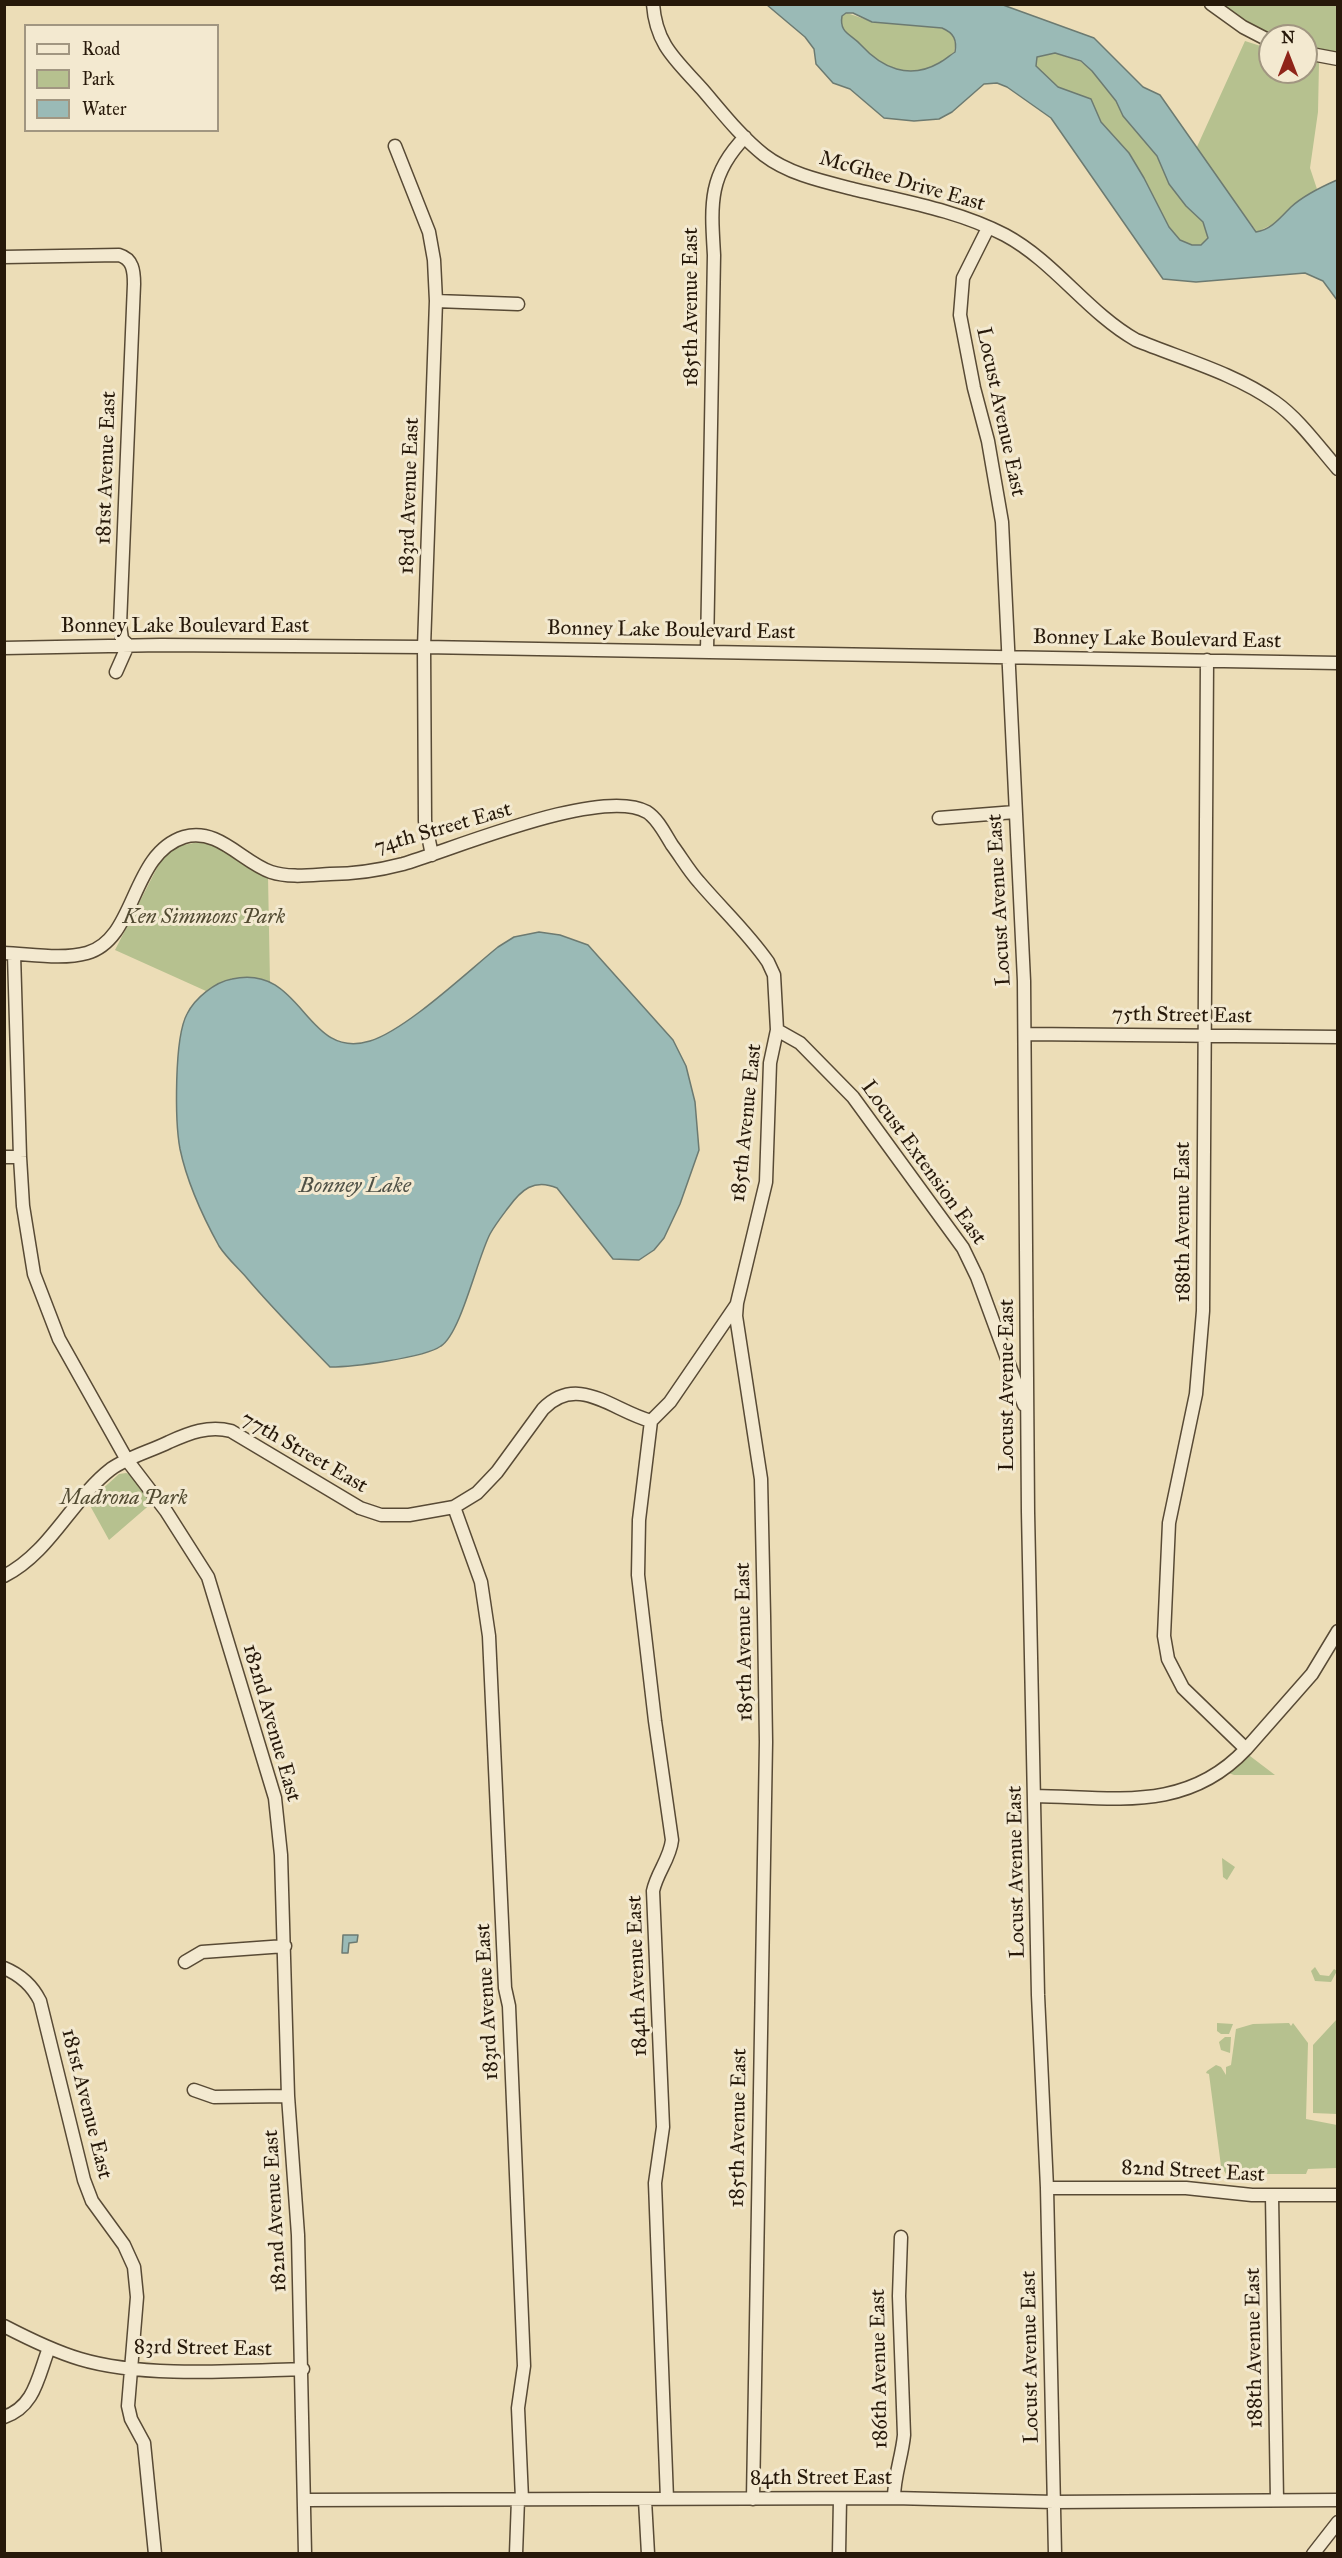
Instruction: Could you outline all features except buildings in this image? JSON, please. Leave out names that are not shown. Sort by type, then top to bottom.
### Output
[{"type":"street","points":[[653,4],[656,29],[660,39],[672,56],[745,137]]},
{"type":"street","points":[[1211,4],[1258,35]]},
{"type":"street","points":[[1318,55],[1338,59]]},
{"type":"street","name":"McGhee Drive East","points":[[745,137],[765,156],[788,169],[834,184],[945,211],[988,228],[1033,253],[1095,312],[1122,333],[1247,385],[1276,402],[1338,469]]},
{"type":"street","name":"185th Avenue East","points":[[707,651],[714,255],[711,206],[717,176],[724,162],[745,137]]},
{"type":"street","name":"183rd Avenue East","points":[[394,146],[429,232],[434,260],[436,301],[424,646],[425,821],[432,855]]},
{"type":"street","name":"Locust Avenue East","points":[[988,228],[963,278],[960,315],[999,503],[1026,1034],[1027,1413],[1038,1995],[1047,2188],[1055,2553]]},
{"type":"street","name":"181st Avenue East","points":[[4,257],[119,255],[129,260],[133,269],[120,625],[122,639],[128,645]]},
{"type":"street","points":[[436,301],[518,304]]},
{"type":"street","points":[[116,672],[128,645]]},
{"type":"street","name":"Bonney Lake Boulevard East","points":[[4,648],[128,645],[424,646],[1338,663]]},
{"type":"street","name":"188th Avenue East","points":[[1208,660],[1202,1339],[1196,1394],[1169,1523],[1164,1635],[1168,1659],[1183,1688],[1246,1749]]},
{"type":"street","name":"74th Street East","points":[[9,953],[79,954],[101,947],[115,931],[157,854],[173,842],[186,837],[201,835],[210,837],[253,864],[273,873],[286,875],[341,874],[400,865],[552,817],[592,807],[623,805],[639,809],[648,813],[662,830]]},
{"type":"street","points":[[939,818],[1016,812]]},
{"type":"street","name":"185th Avenue East","points":[[662,830],[697,879],[768,962],[774,975],[777,1030],[770,1063],[766,1182],[737,1304],[738,1335],[761,1479],[766,1742],[753,2499]]},
{"type":"street","name":"182nd Avenue East","points":[[9,953],[20,1157],[28,1242],[34,1274],[44,1306],[58,1339],[127,1460],[166,1511],[208,1577],[275,1798],[281,1855],[288,2096],[298,2235],[303,2369],[305,2553]]},
{"type":"street","name":"Locust Extension East","points":[[777,1030],[800,1043],[853,1097],[963,1248],[977,1278],[1027,1413]]},
{"type":"street","name":"75th Street East","points":[[1026,1034],[1338,1037]]},
{"type":"street","points":[[4,1157],[20,1157]]},
{"type":"street","points":[[651,1421],[670,1402],[737,1304]]},
{"type":"street","name":"77th Street East","points":[[4,1576],[15,1570],[33,1554],[112,1468],[184,1436],[208,1429],[222,1428],[244,1438],[372,1513],[391,1516],[454,1507],[477,1493],[543,1409],[558,1396],[570,1393],[591,1396],[635,1417],[651,1421]]},
{"type":"street","name":"184th Avenue East","points":[[651,1421],[639,1520],[638,1575],[672,1840],[669,1855],[658,1873],[653,1891],[663,2127],[655,2183],[667,2499]]},
{"type":"street","name":"183rd Avenue East","points":[[454,1507],[480,1582],[489,1636],[505,1988],[509,2006],[524,2366],[518,2408],[520,2499],[516,2553]]},
{"type":"street","points":[[1035,1796],[1163,1797],[1199,1785],[1246,1749],[1312,1674],[1338,1631]]},
{"type":"street","points":[[185,1962],[202,1952],[285,1946]]},
{"type":"street","name":"181st Avenue East","points":[[4,1968],[22,1977],[31,1985],[40,2001],[81,2171],[92,2201],[124,2245],[134,2267],[137,2297],[128,2406],[131,2419],[144,2443],[155,2553]]},
{"type":"street","points":[[194,2090],[214,2097],[288,2096]]},
{"type":"street","name":"82nd Street East","points":[[1047,2188],[1186,2188],[1272,2196],[1338,2195]]},
{"type":"street","name":"188th Avenue East","points":[[1272,2196],[1278,2500]]},
{"type":"street","name":"186th Avenue East","points":[[894,2498],[894,2481],[903,2455],[904,2436],[899,2296],[901,2237]]},
{"type":"street","name":"83rd Street East","points":[[4,2326],[49,2348],[104,2365],[131,2369],[164,2371],[303,2369]]},
{"type":"street","points":[[4,2417],[16,2413],[29,2401],[49,2348]]},
{"type":"street","name":"84th Street East","points":[[304,2500],[894,2498],[1054,2502],[1338,2500]]},
{"type":"street","points":[[839,2553],[840,2499]]},
{"type":"street","points":[[645,2500],[648,2553]]},
{"type":"street","points":[[1313,2553],[1338,2522]]},
{"type":"green space","points":[[1219,5],[1337,5],[1337,52],[1318,48],[1318,24],[1258,24],[1258,29]]},
{"type":"green space","points":[[847,13],[873,22],[942,28],[954,37],[954,52],[943,61],[928,68],[917,71],[897,69],[878,60],[844,30],[842,16]]},
{"type":"green space","points":[[1245,41],[1258,45],[1258,84],[1318,84],[1319,63],[1318,112],[1310,168],[1317,189],[1275,223],[1257,232],[1196,149]]},
{"type":"green space","points":[[1055,53],[1081,62],[1092,71],[1116,101],[1123,116],[1157,156],[1169,184],[1186,206],[1203,222],[1208,238],[1201,245],[1192,245],[1180,240],[1169,227],[1129,153],[1101,122],[1091,99],[1058,87],[1035,66],[1037,57]]},
{"type":"green space","name":"Ken Simmons Park","points":[[199,842],[217,847],[249,868],[268,876],[270,983],[244,978],[223,983],[206,991],[115,950],[161,860],[178,846]]},
{"type":"green space","name":"Madrona Park","points":[[119,1474],[130,1474],[153,1502],[109,1540],[88,1502]]},
{"type":"green space","points":[[1247,1756],[1250,1756],[1275,1775],[1228,1773]]},
{"type":"green space","points":[[1222,1858],[1235,1867],[1227,1880],[1223,1877]]},
{"type":"green space","points":[[1315,1967],[1320,1975],[1329,1976],[1334,1969],[1337,1971],[1331,1982],[1315,1981],[1311,1971]]},
{"type":"green space","points":[[1337,2019],[1337,2114],[1313,2113],[1313,2045]]},
{"type":"green space","points":[[1217,2023],[1233,2024],[1229,2034],[1221,2034],[1217,2031]]},
{"type":"green space","points":[[1289,2023],[1291,2026],[1293,2023],[1308,2043],[1306,2119],[1337,2125],[1337,2168],[1308,2169],[1306,2174],[1226,2174],[1221,2166],[1209,2074],[1206,2073],[1216,2065],[1221,2067],[1226,2075],[1226,2067],[1231,2065],[1236,2029],[1253,2024]]},
{"type":"green space","points":[[1225,2037],[1231,2037],[1230,2053],[1221,2050],[1219,2042]]},
{"type":"water","points":[[767,5],[1003,5],[1094,38],[1143,87],[1160,95],[1256,232],[1271,226],[1307,195],[1337,180],[1337,300],[1323,281],[1305,273],[1196,282],[1163,279],[1051,118],[1007,87],[997,83],[984,84],[952,112],[939,119],[914,121],[884,118],[850,89],[833,83],[816,64],[814,49],[805,37]],"holes":[[[846,13],[853,13],[872,22],[942,28],[954,37],[955,52],[928,68],[917,71],[897,69],[878,60],[844,30],[842,16]],[[1055,53],[1081,61],[1116,101],[1123,116],[1157,156],[1169,184],[1186,206],[1203,222],[1208,238],[1201,245],[1192,245],[1180,240],[1169,227],[1129,153],[1101,122],[1091,99],[1058,87],[1036,66],[1037,57]]]},
{"type":"water","name":"Bonney Lake","points":[[539,932],[560,935],[588,945],[673,1040],[686,1066],[695,1102],[699,1150],[680,1204],[664,1238],[654,1250],[639,1260],[613,1259],[557,1188],[549,1185],[535,1185],[523,1191],[490,1234],[455,1327],[441,1346],[404,1358],[370,1364],[330,1367],[225,1254],[196,1199],[180,1149],[177,1120],[178,1060],[187,1014],[200,997],[219,983],[232,979],[256,978],[275,985],[290,997],[316,1026],[331,1038],[348,1043],[370,1041],[385,1035],[418,1013],[498,947],[514,937]]},
{"type":"water","points":[[343,1935],[358,1935],[357,1942],[349,1943],[348,1953],[342,1953]]}]
